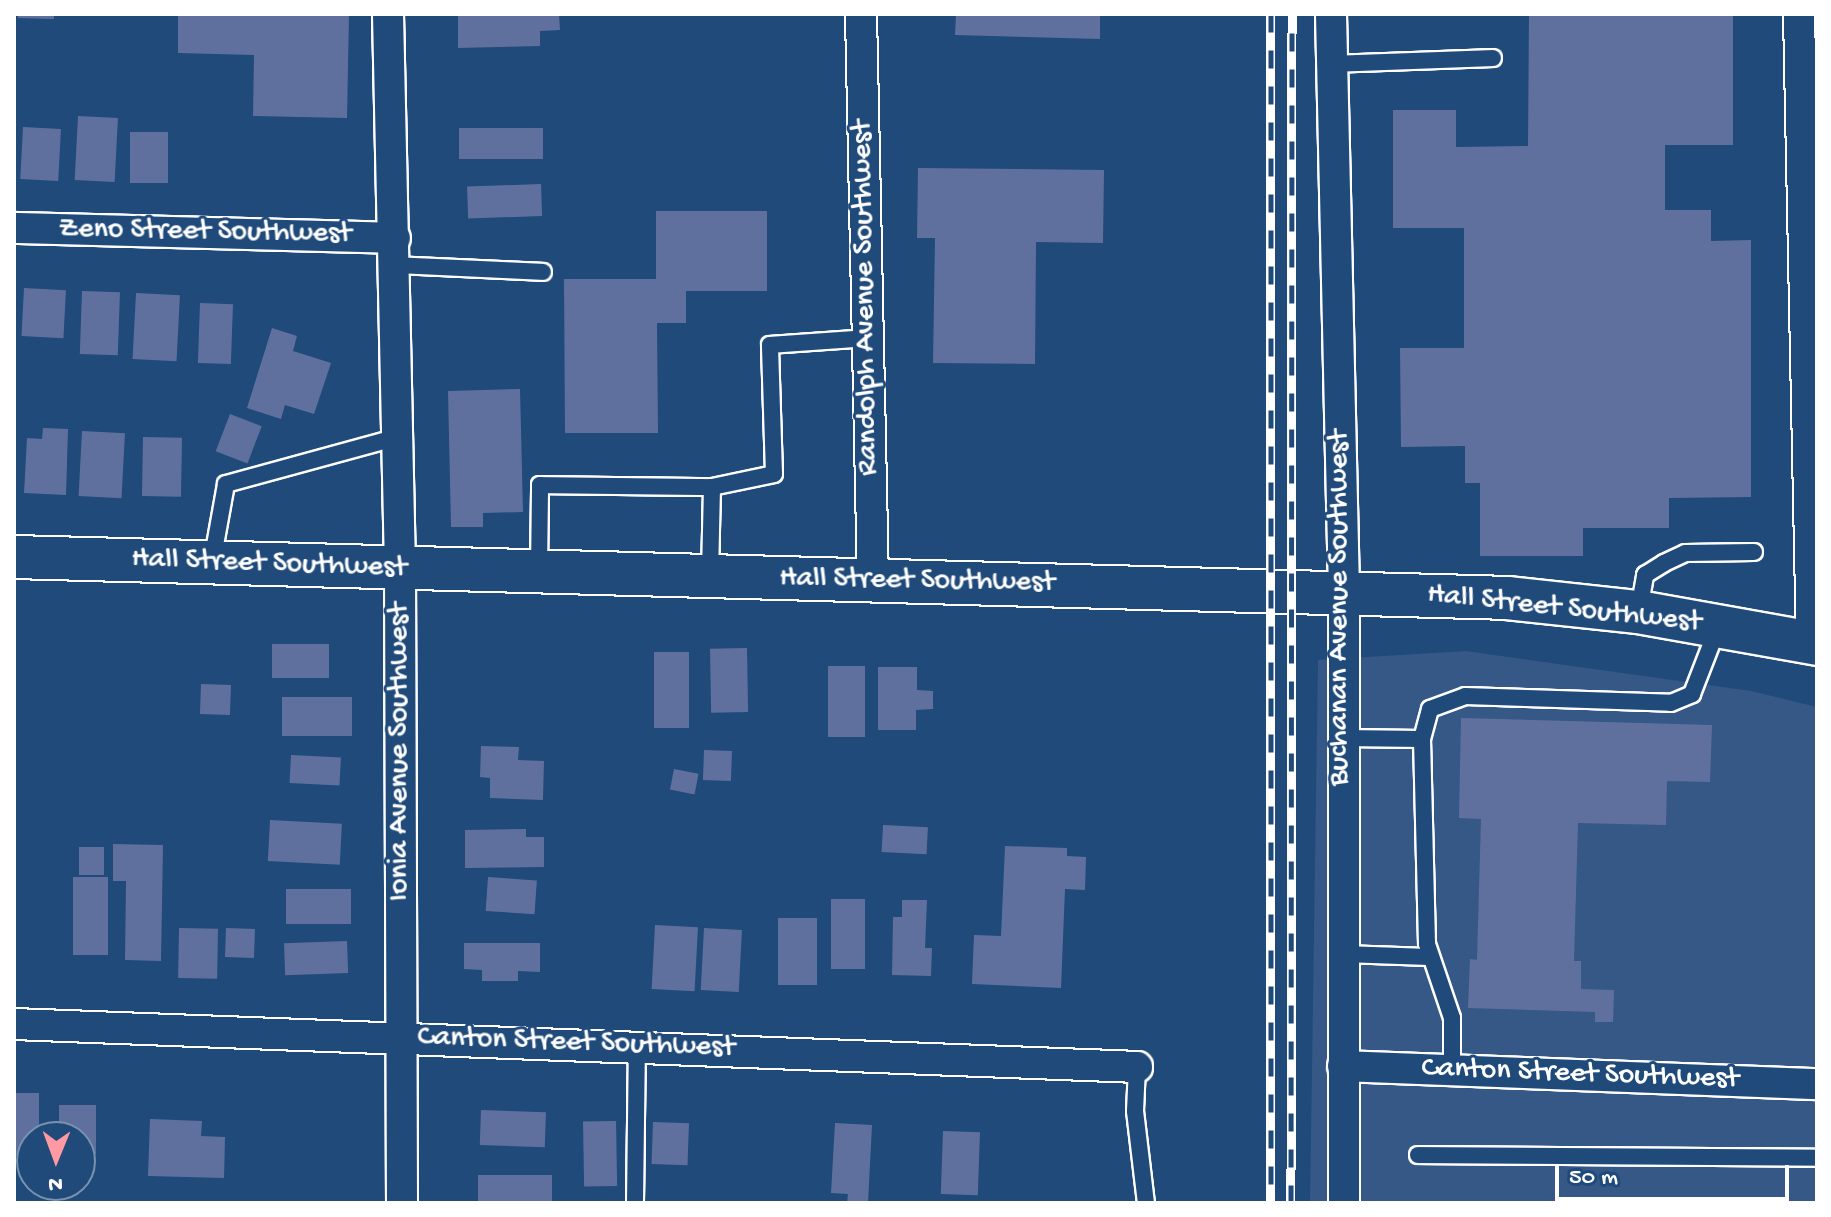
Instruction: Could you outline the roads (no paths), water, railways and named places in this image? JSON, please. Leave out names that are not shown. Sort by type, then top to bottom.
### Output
[{"type":"main road","name":"Hall Street Southwest","points":[[14,557],[1507,598],[1638,612],[1815,643]]},
{"type":"street","name":"Ionia Avenue Southwest","points":[[388,14],[400,569],[402,1203]]},
{"type":"street","name":"Randolph Avenue Southwest","points":[[861,14],[873,581]]},
{"type":"street","name":"Buchanan Avenue Southwest","points":[[1331,14],[1344,592],[1344,1203]]},
{"type":"street","points":[[1799,14],[1815,643]]},
{"type":"street","name":"Zeno Street Southwest","points":[[14,228],[395,251]]},
{"type":"street","name":"Canton Street Southwest","points":[[14,1024],[402,1036],[1137,1067]]},
{"type":"street","name":"Canton Street Southwest","points":[[1343,1066],[1817,1084]]},
{"type":"lane","points":[[1332,64],[1493,58]]},
{"type":"lane","points":[[395,251],[543,272]]},
{"type":"lane","points":[[539,572],[540,485],[712,487],[774,474],[770,345],[868,338]]},
{"type":"lane","points":[[212,563],[226,484],[398,437]]},
{"type":"lane","points":[[710,577],[712,487]]},
{"type":"lane","points":[[1638,612],[1645,575],[1664,563],[1685,553],[1754,552]]},
{"type":"lane","points":[[1452,1070],[1452,1018],[1428,957],[1422,739],[1430,709],[1465,696],[1671,703],[1692,694],[1718,626]]},
{"type":"lane","points":[[1343,738],[1422,739]]},
{"type":"lane","points":[[1344,954],[1428,957]]},
{"type":"lane","points":[[635,1203],[637,1046]]},
{"type":"lane","points":[[1137,1067],[1135,1111],[1146,1203]]},
{"type":"lane","points":[[1418,1155],[1817,1158]]},
{"type":"railway","points":[[1271,14],[1271,1203]]},
{"type":"railway","points":[[1291,1203],[1292,14]]}]
